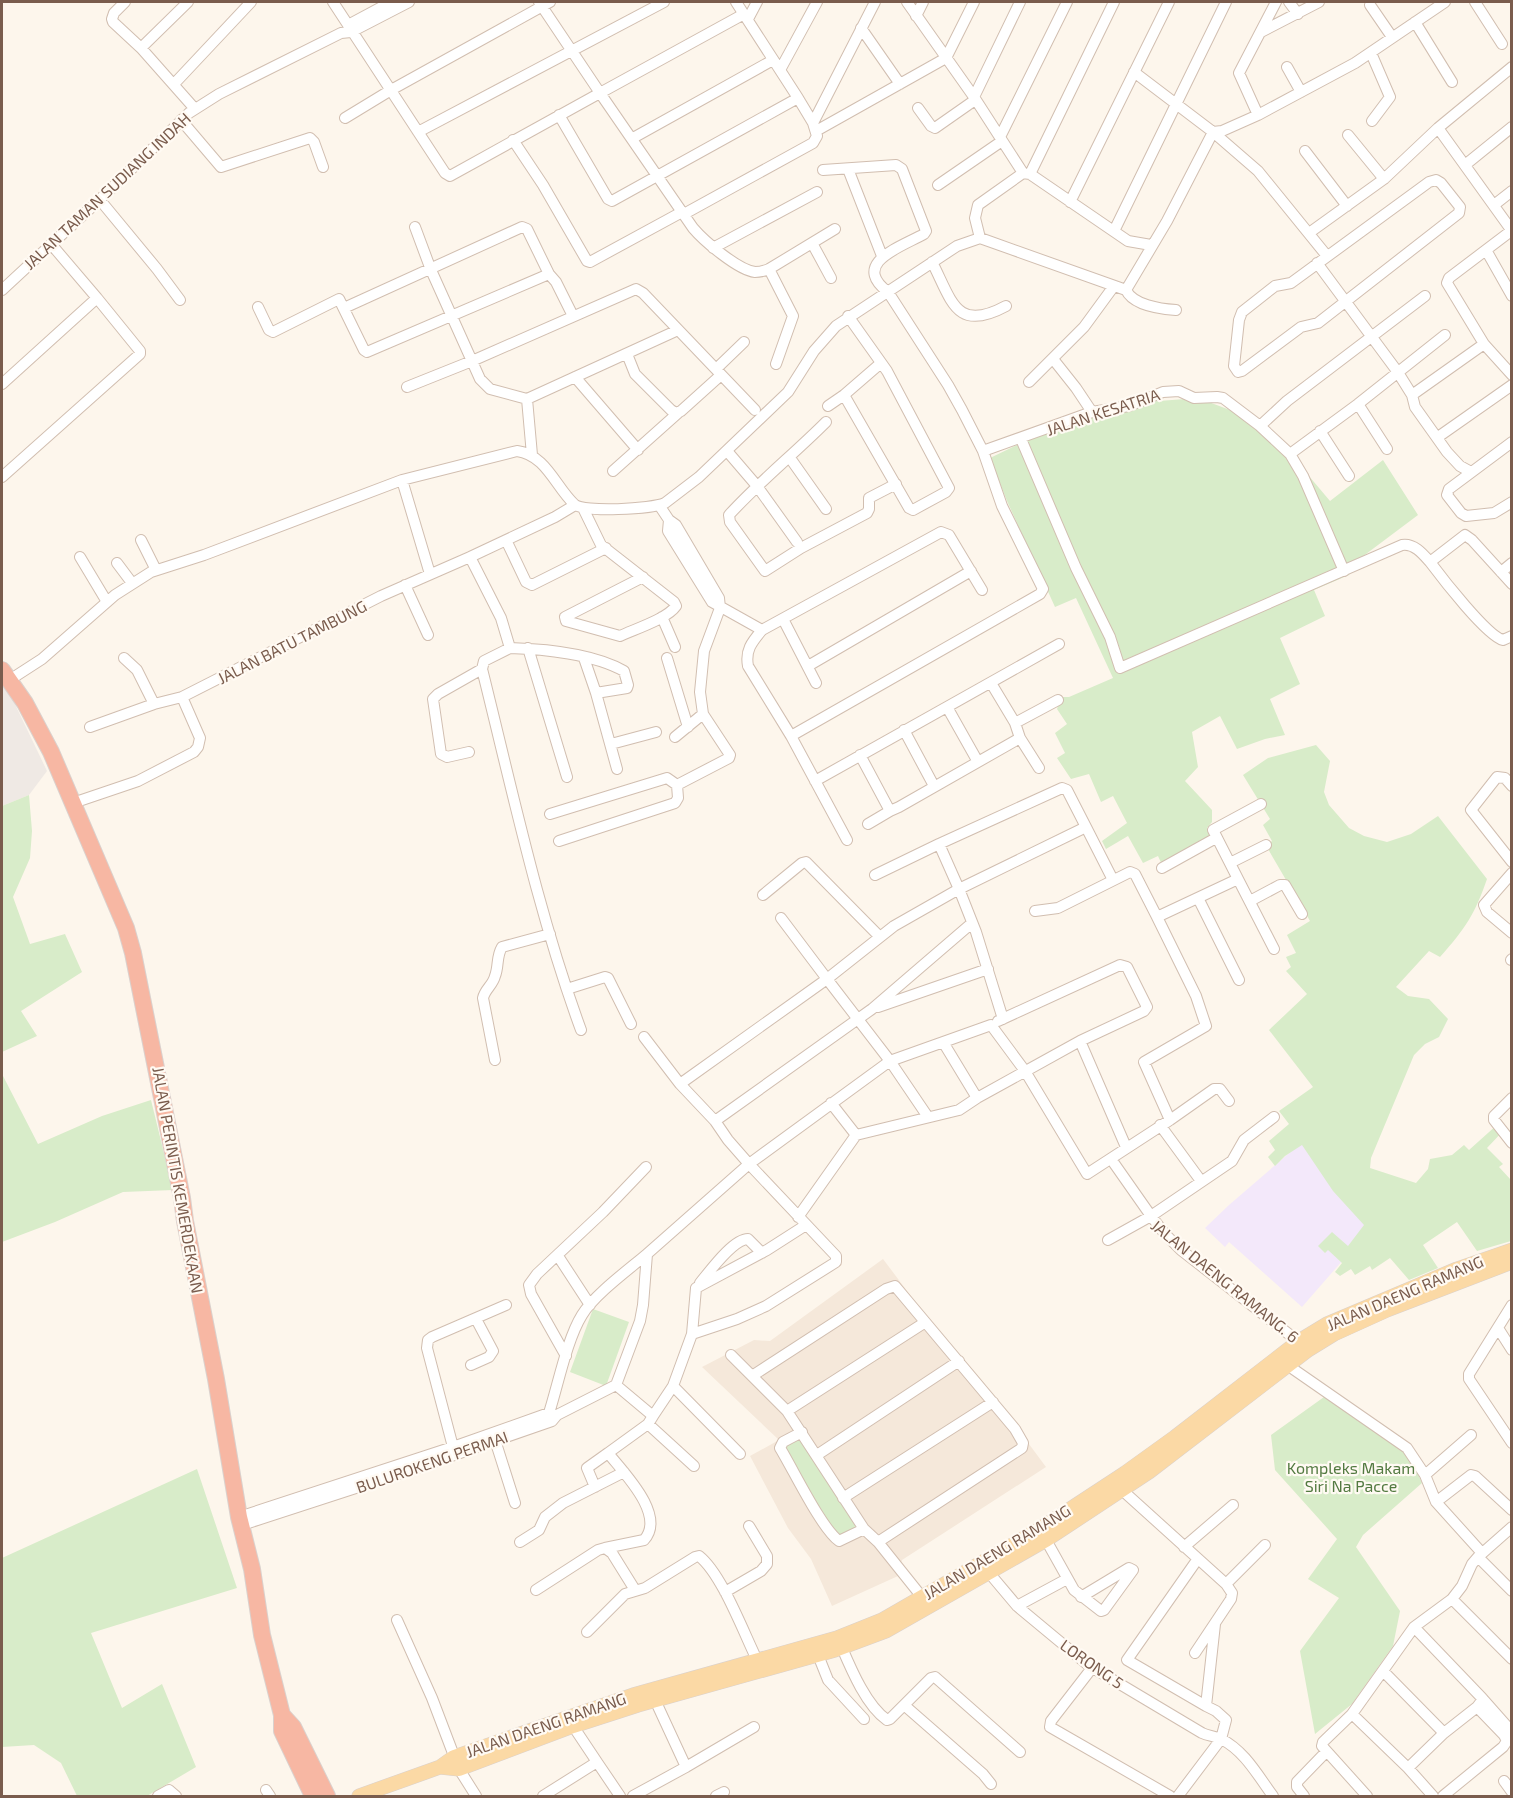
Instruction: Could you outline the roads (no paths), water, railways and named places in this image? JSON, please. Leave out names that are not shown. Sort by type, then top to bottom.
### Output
[{"type":"highway","name":"JALAN PERINTIS KEMERDEKAAN","points":[[5,676],[26,703],[73,803],[126,928],[138,971],[241,1521],[252,1569],[262,1635],[282,1714],[282,1731],[313,1797]]},
{"type":"highway","name":"JALAN PERINTIS KEMERDEKAAN","points":[[282,1714],[293,1727],[327,1797]]},
{"type":"main road","name":"JALAN DAENG RAMANG","points":[[359,1797],[537,1733],[633,1695],[818,1655],[882,1620],[926,1602],[985,1568],[1046,1540],[1083,1508],[1146,1467],[1304,1346],[1327,1324],[1418,1291],[1504,1264],[1512,1250]]},
{"type":"main road","name":"JALAN DAENG RAMANG","points":[[985,1568],[1038,1530],[1122,1490],[1146,1467]]},
{"type":"main road","name":"JALAN DAENG RAMANG","points":[[537,1733],[573,1726],[839,1643]]},
{"type":"street","points":[[125,2],[114,13],[112,19],[116,26],[141,48],[195,109]]},
{"type":"street","points":[[141,48],[188,2]]},
{"type":"street","points":[[174,84],[251,2]]},
{"type":"street","points":[[346,30],[388,2]]},
{"type":"street","name":"JALAN TAMAN SUDIANG INDAH","points":[[2,290],[195,109],[219,94],[346,30],[409,2]]},
{"type":"street","points":[[418,132],[572,48],[664,2]]},
{"type":"street","points":[[513,140],[543,184],[583,258],[590,262],[813,143],[817,136],[814,127],[736,2]]},
{"type":"street","points":[[335,5],[346,30],[391,90],[445,173],[450,176],[559,115],[746,17],[757,2]]},
{"type":"street","points":[[780,70],[817,2]]},
{"type":"street","points":[[814,127],[874,2]]},
{"type":"street","points":[[906,2],[1027,173],[1128,241],[1150,245]]},
{"type":"street","points":[[916,16],[923,2]]},
{"type":"street","points":[[814,127],[946,58],[974,2]]},
{"type":"street","points":[[918,108],[935,128],[975,99],[1020,2]]},
{"type":"street","points":[[938,185],[1001,139],[1066,2]]},
{"type":"street","points":[[980,238],[975,218],[978,205],[1027,173],[1114,2]]},
{"type":"street","points":[[1070,202],[1169,2]]},
{"type":"street","points":[[1114,231],[1226,2]]},
{"type":"street","points":[[1258,115],[1239,73],[1276,2]]},
{"type":"street","points":[[1289,2],[1298,14]]},
{"type":"street","points":[[1261,32],[1319,2]]},
{"type":"street","points":[[1475,2],[1502,44]]},
{"type":"street","points":[[345,118],[544,3],[600,93],[683,213],[700,236],[713,248],[750,271],[758,272],[769,269],[835,229]]},
{"type":"street","points":[[1126,290],[1150,245],[1167,221],[1213,132],[1258,115],[1371,53],[1441,3]]},
{"type":"street","points":[[1370,4],[1392,37]]},
{"type":"street","points":[[1415,22],[1452,82]]},
{"type":"street","points":[[861,28],[900,84]]},
{"type":"street","points":[[1371,53],[1390,97],[1372,121]]},
{"type":"street","points":[[633,138],[773,60]]},
{"type":"street","points":[[1287,67],[1301,92]]},
{"type":"street","points":[[1310,233],[1384,179],[1438,128],[1512,67]]},
{"type":"street","points":[[1134,72],[1213,132],[1264,177],[1327,256]]},
{"type":"street","points":[[559,115],[610,201],[614,201],[798,98]]},
{"type":"street","points":[[181,120],[221,167],[309,138],[314,142],[323,167]]},
{"type":"street","points":[[1438,128],[1511,231],[1449,278],[1447,283],[1484,344],[1512,375]]},
{"type":"street","points":[[1465,165],[1512,128]]},
{"type":"street","points":[[1348,135],[1384,179]]},
{"type":"street","points":[[1305,151],[1347,206]]},
{"type":"street","points":[[791,736],[1042,592],[1043,585],[1002,506],[983,451],[948,385],[888,292],[874,276],[876,264],[882,256],[926,231],[902,169],[896,165],[823,170]]},
{"type":"street","points":[[848,169],[882,256]]},
{"type":"street","points":[[1432,180],[1442,183],[1460,207],[1461,210],[1455,216],[1318,323],[1301,327],[1238,372],[1234,366],[1242,312],[1275,286],[1291,283],[1327,256],[1432,180]]},
{"type":"street","points":[[1494,205],[1512,191]]},
{"type":"street","points":[[713,248],[816,192]]},
{"type":"street","points":[[100,200],[180,300]]},
{"type":"street","points":[[415,227],[431,270],[480,379],[490,389],[527,399],[678,330]]},
{"type":"street","points":[[344,308],[522,227],[527,229],[573,316]]},
{"type":"street","points":[[579,507],[629,509],[659,505],[676,496],[727,452],[788,392],[814,351],[836,326],[957,246],[980,238],[1126,290],[1137,300],[1162,309],[1176,310]]},
{"type":"street","points":[[812,243],[831,278]]},
{"type":"street","points":[[2,477],[139,356],[140,351],[51,244]]},
{"type":"street","points":[[1486,250],[1512,296]]},
{"type":"street","points":[[932,262],[954,304],[967,315],[974,317],[991,314],[1006,306]]},
{"type":"street","points":[[1317,263],[1397,371],[1412,395],[1415,407],[1454,461],[1471,472]]},
{"type":"street","points":[[769,269],[793,316],[776,364]]},
{"type":"street","points":[[258,307],[269,330],[273,332],[336,299],[341,301],[367,352],[549,274]]},
{"type":"street","points":[[1029,382],[1089,321],[1114,286]]},
{"type":"street","points":[[407,387],[636,289],[643,293],[755,410]]},
{"type":"street","points":[[1260,426],[1287,401],[1425,296]]},
{"type":"street","points":[[2,384],[98,298]]},
{"type":"street","points":[[844,395],[911,510],[939,497],[949,488],[887,371],[848,316]]},
{"type":"street","points":[[1290,454],[1358,404],[1445,334]]},
{"type":"street","points":[[613,471],[678,413],[744,342]]},
{"type":"street","points":[[1412,395],[1484,344]]},
{"type":"street","points":[[627,354],[635,374],[671,411],[678,413]]},
{"type":"street","points":[[1053,358],[1092,412]]},
{"type":"street","points":[[828,406],[881,363]]},
{"type":"street","points":[[575,377],[638,450]]},
{"type":"street","points":[[1438,437],[1512,385]]},
{"type":"street","name":"JALAN KESATRIA","points":[[983,451],[1092,412],[1129,406],[1155,394],[1172,391],[1185,393],[1194,398],[1226,399],[1290,454],[1303,476],[1344,571]]},
{"type":"street","points":[[527,399],[532,455]]},
{"type":"street","points":[[1358,404],[1387,449]]},
{"type":"street","points":[[826,422],[790,458],[757,486],[729,518],[765,571],[801,548],[867,513],[868,499],[896,484]]},
{"type":"street","points":[[1320,431],[1349,476]]},
{"type":"street","points":[[1020,439],[1076,568],[1110,637],[1120,668],[1407,544],[1414,547],[1430,562],[1449,587],[1493,635],[1503,640],[1512,636]]},
{"type":"street","points":[[1512,442],[1449,489],[1446,495],[1464,516],[1494,513],[1512,502]]},
{"type":"street","points":[[5,676],[42,658],[107,602],[132,583],[156,570],[227,547],[402,480],[511,452],[524,452],[532,455],[579,507],[599,542],[643,577],[676,604],[674,609],[662,617],[617,636],[565,620],[566,617],[643,577]]},
{"type":"street","points":[[727,452],[757,486],[797,542]]},
{"type":"street","points":[[790,458],[826,509]]},
{"type":"street","points":[[402,480],[430,574]]},
{"type":"street","points":[[659,505],[669,520],[676,525],[714,588],[719,598],[720,608],[704,651],[700,692],[703,714],[729,758],[677,785]]},
{"type":"street","name":"JALAN BATU TAMBUNG","points":[[90,727],[154,704],[182,697],[405,585],[579,507]]},
{"type":"street","points":[[847,840],[791,736],[748,666],[750,644],[762,630],[941,532],[949,535],[982,590]]},
{"type":"street","points":[[1430,562],[1465,535],[1512,584]]},
{"type":"street","points":[[141,540],[156,570]]},
{"type":"street","points":[[506,540],[526,582],[532,585],[606,548]]},
{"type":"street","points":[[80,557],[107,602]]},
{"type":"street","points":[[470,557],[501,618],[510,648]]},
{"type":"street","points":[[117,563],[132,583]]},
{"type":"street","points":[[1501,572],[1512,563]]},
{"type":"street","points":[[808,666],[971,571]]},
{"type":"street","points":[[405,585],[428,635]]},
{"type":"street","points":[[720,608],[762,630]]},
{"type":"street","points":[[662,617],[675,647]]},
{"type":"street","points":[[783,619],[816,683]]},
{"type":"street","points":[[815,781],[1059,644]]},
{"type":"street","points":[[581,1030],[550,934],[482,669],[484,661],[510,648],[528,648],[558,651],[622,669],[628,685],[626,689],[596,693]]},
{"type":"street","points":[[528,648],[567,777]]},
{"type":"street","points":[[124,658],[137,670],[154,704]]},
{"type":"street","points":[[584,658],[617,769]]},
{"type":"street","points":[[667,658],[687,727]]},
{"type":"street","points":[[469,752],[447,757],[441,754],[433,699],[482,669]]},
{"type":"street","points":[[991,683],[1039,768]]},
{"type":"street","points":[[73,803],[138,781],[194,752],[200,738],[182,697]]},
{"type":"street","points":[[1015,723],[1058,700]]},
{"type":"street","points":[[947,707],[978,762]]},
{"type":"street","points":[[675,737],[703,714]]},
{"type":"street","points":[[904,730],[934,786]]},
{"type":"street","points":[[611,744],[656,732]]},
{"type":"street","points":[[868,824],[1020,738]]},
{"type":"street","points":[[860,755],[890,811]]},
{"type":"street","points":[[1512,786],[1504,778],[1497,777],[1471,810],[1512,862]]},
{"type":"street","points":[[550,814],[667,778],[677,785]]},
{"type":"street","points":[[559,841],[675,803],[678,798],[677,785]]},
{"type":"street","points":[[875,875],[1062,788],[1067,790],[1113,880]]},
{"type":"street","points":[[1261,804],[1215,828],[1214,832],[1274,949]]},
{"type":"street","points":[[680,1084],[827,979],[879,936],[914,913],[1086,827]]},
{"type":"street","points":[[1162,868],[1216,838]]},
{"type":"street","points":[[939,844],[959,889],[1004,1019]]},
{"type":"street","points":[[1230,863],[1266,845]]},
{"type":"street","points":[[763,895],[806,862],[879,936]]},
{"type":"street","points":[[1035,911],[1058,908],[1130,872],[1135,874],[1196,996],[1206,1024],[1203,1029],[1144,1062],[1165,1122],[1201,1181]]},
{"type":"street","points":[[1512,873],[1484,905],[1487,912],[1512,933]]},
{"type":"street","points":[[1157,917],[1238,879]]},
{"type":"street","points":[[1250,901],[1280,885],[1286,885],[1302,914]]},
{"type":"street","points":[[1198,898],[1239,980]]},
{"type":"street","points":[[781,918],[890,1061],[928,1117]]},
{"type":"street","points":[[715,1121],[872,1009],[972,924]]},
{"type":"street","points":[[495,1060],[483,998],[484,992],[495,978],[498,954],[502,947],[550,934]]},
{"type":"street","points":[[506,1305],[432,1337],[427,1343],[460,1448],[552,1416],[566,1356],[578,1322],[590,1305],[749,1164],[831,1103],[890,1061],[1004,1019],[1120,965],[1128,967],[1147,1007],[1146,1010],[1080,1041],[958,1110],[856,1135],[802,1221],[762,1253],[696,1288]]},
{"type":"street","points":[[872,1009],[988,969]]},
{"type":"street","points":[[567,989],[608,978],[631,1024]]},
{"type":"street","points":[[991,1024],[1025,1071],[1087,1174],[1214,1089],[1220,1089],[1228,1101]]},
{"type":"street","points":[[644,1037],[680,1084],[715,1121],[731,1144],[836,1257],[836,1262],[765,1306],[737,1319],[692,1334]]},
{"type":"street","points":[[1080,1041],[1126,1147]]},
{"type":"street","points":[[943,1042],[977,1098]]},
{"type":"street","points":[[1512,1098],[1494,1116],[1494,1120],[1512,1143]]},
{"type":"street","points":[[831,1103],[856,1135]]},
{"type":"street","points":[[1111,1159],[1151,1216],[1232,1161],[1244,1140],[1274,1117]]},
{"type":"street","points":[[566,1356],[529,1290],[531,1280],[558,1256],[646,1167]]},
{"type":"street","name":"JALAN DAENG RAMANG. 6","points":[[1108,1240],[1151,1216],[1182,1250],[1304,1346]]},
{"type":"street","points":[[595,1487],[587,1468],[651,1420],[673,1386],[692,1334],[696,1288],[723,1256],[741,1240],[748,1239],[762,1253]]},
{"type":"street","points":[[647,1254],[640,1321],[616,1384],[694,1467]]},
{"type":"street","points":[[558,1256],[590,1305]]},
{"type":"street","points":[[752,1376],[893,1286],[901,1292],[924,1323],[959,1361],[1021,1438],[1022,1448],[878,1542]]},
{"type":"street","points":[[1512,1305],[1470,1371],[1469,1377],[1508,1425],[1512,1443]]},
{"type":"street","points":[[471,1365],[489,1358],[493,1351],[476,1319]]},
{"type":"street","points":[[787,1411],[924,1323]]},
{"type":"street","points":[[1498,1328],[1512,1350]]},
{"type":"street","points":[[731,1355],[787,1411],[864,1529],[878,1542],[926,1602]]},
{"type":"street","points":[[817,1455],[959,1361]]},
{"type":"street","points":[[1283,1362],[1407,1448],[1425,1475],[1436,1502],[1512,1591]]},
{"type":"street","name":"BULUROKENG PERMAI","points":[[241,1521],[460,1448],[495,1440],[552,1416],[616,1384]]},
{"type":"street","points":[[673,1386],[740,1454]]},
{"type":"street","points":[[843,1498],[993,1402]]},
{"type":"street","points":[[802,1432],[783,1442],[780,1448],[814,1508],[839,1541],[864,1529]]},
{"type":"street","points":[[1425,1475],[1471,1435]]},
{"type":"street","points":[[495,1440],[515,1503]]},
{"type":"street","points":[[536,1590],[598,1550],[644,1540],[648,1535],[650,1523],[646,1505],[634,1483],[608,1453]]},
{"type":"street","points":[[520,1542],[539,1530],[543,1518],[555,1509],[624,1472]]},
{"type":"street","points":[[1436,1502],[1469,1475],[1473,1475],[1512,1510]]},
{"type":"street","points":[[1122,1490],[1226,1584],[1232,1593],[1232,1597],[1195,1653]]},
{"type":"street","points":[[1184,1547],[1233,1505]]},
{"type":"street","points":[[725,1592],[761,1571],[767,1564],[767,1556],[749,1526]]},
{"type":"street","points":[[1367,1797],[1326,1752],[1322,1746],[1323,1742],[1352,1714],[1414,1627],[1452,1599],[1480,1555],[1512,1527]]},
{"type":"street","points":[[1046,1540],[1074,1590],[1082,1597],[1101,1611],[1133,1570],[1129,1568],[1082,1597]]},
{"type":"street","points":[[1226,1584],[1265,1545]]},
{"type":"street","points":[[605,1548],[612,1553],[635,1590]]},
{"type":"street","points":[[587,1632],[624,1594],[645,1588],[699,1556],[725,1592],[760,1666]]},
{"type":"street","points":[[1178,1797],[1221,1739],[1226,1720],[1216,1711],[1127,1660],[1197,1560]]},
{"type":"street","name":"LORONG 5","points":[[985,1568],[1017,1606],[1092,1668],[1202,1733],[1221,1739],[1240,1752],[1273,1797]]},
{"type":"street","points":[[1017,1606],[1067,1580]]},
{"type":"street","points":[[1452,1599],[1512,1659]]},
{"type":"street","points":[[397,1620],[432,1698],[456,1763],[476,1797]]},
{"type":"street","points":[[1206,1706],[1215,1624]]},
{"type":"street","points":[[1414,1627],[1480,1703],[1507,1741],[1503,1747],[1443,1797]]},
{"type":"street","points":[[839,1643],[857,1679],[887,1720],[931,1678],[935,1677],[1020,1752]]},
{"type":"street","points":[[818,1655],[828,1680],[864,1719]]},
{"type":"street","points":[[1092,1668],[1050,1721],[1050,1726],[1170,1797]]},
{"type":"street","points":[[1383,1671],[1444,1733]]},
{"type":"street","points":[[656,1700],[686,1767]]},
{"type":"street","points":[[1480,1703],[1512,1732]]},
{"type":"street","points":[[1408,1768],[1444,1733],[1480,1703]]},
{"type":"street","points":[[903,1705],[983,1774],[991,1784]]},
{"type":"street","points":[[1352,1714],[1408,1768],[1433,1797]]},
{"type":"street","points":[[573,1726],[620,1797]]},
{"type":"street","points":[[633,1797],[754,1727]]},
{"type":"street","points":[[1304,1797],[1297,1787],[1297,1782],[1326,1752]]},
{"type":"street","points":[[543,1797],[597,1762]]},
{"type":"street","points":[[1504,1781],[1512,1792]]},
{"type":"street","points":[[158,1797],[170,1790],[176,1797]]},
{"type":"park label","name":"Kompleks Makam Siri Na Pacce","points":[[1351,1477]]}]
